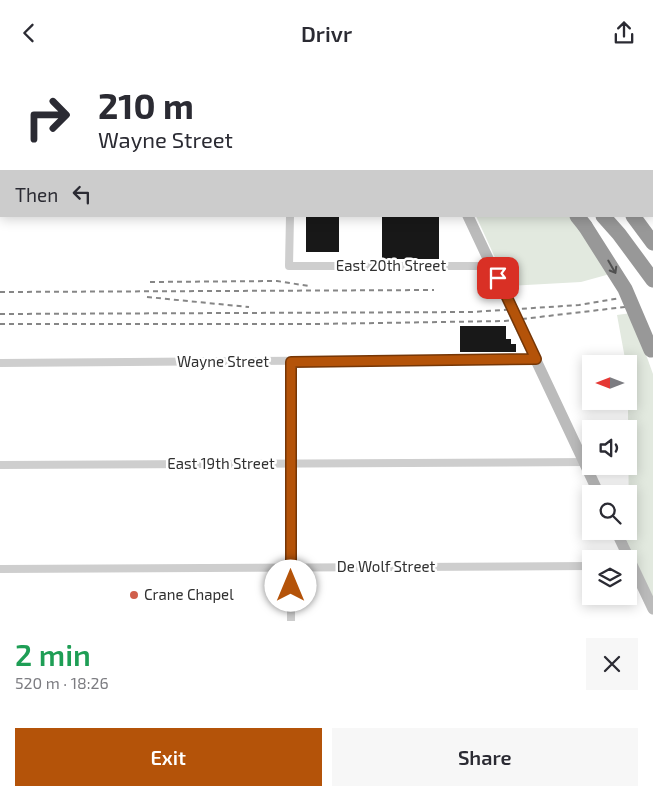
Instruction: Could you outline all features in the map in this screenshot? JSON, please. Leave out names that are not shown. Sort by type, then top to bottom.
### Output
[{"type":"highway","points":[[604,217],[620,234],[653,280]]},
{"type":"highway","points":[[635,217],[648,224],[653,243]]},
{"type":"highway","points":[[581,221],[625,289],[652,353]]},
{"type":"main road","points":[[468,217],[582,450]]},
{"type":"main road","points":[[637,578],[653,609]]},
{"type":"street","name":"East 20th Street","points":[[290,217],[290,266],[492,266]]},
{"type":"street","name":"Wayne Street","points":[[0,363],[536,359]]},
{"type":"street","points":[[291,362],[291,621]]},
{"type":"street","name":"East 19th Street","points":[[0,465],[582,462]]},
{"type":"street","name":"De Wolf Street","points":[[0,569],[582,566]]},
{"type":"shaded area","points":[[476,217],[572,217],[610,274],[581,282],[508,286]]},
{"type":"shaded area","points":[[631,313],[653,374],[653,598],[637,563],[637,550],[631,550],[626,540],[637,540],[637,485],[629,485],[629,475],[637,475],[637,420],[628,420],[628,410],[638,410],[638,355],[624,355],[617,315]]},
{"type":"building","points":[[306,217],[339,217],[339,252],[306,252]]},
{"type":"building","points":[[382,217],[439,217],[439,259],[382,259]]},
{"type":"building","points":[[460,326],[506,326],[506,339],[511,339],[511,344],[516,344],[516,352],[460,352]]},
{"type":"railway","points":[[150,282],[277,281],[309,286]]},
{"type":"railway","points":[[0,292],[434,290]]},
{"type":"railway","points":[[147,297],[249,307]]},
{"type":"railway","points":[[0,314],[472,312],[579,305],[620,298]]},
{"type":"railway","points":[[0,324],[313,324],[505,321],[625,307]]},
{"type":"place","name":"Crane Chapel","points":[[134,595]]},
{"type":"route","points":[[291,586],[291,362],[536,359],[498,278]]}]
